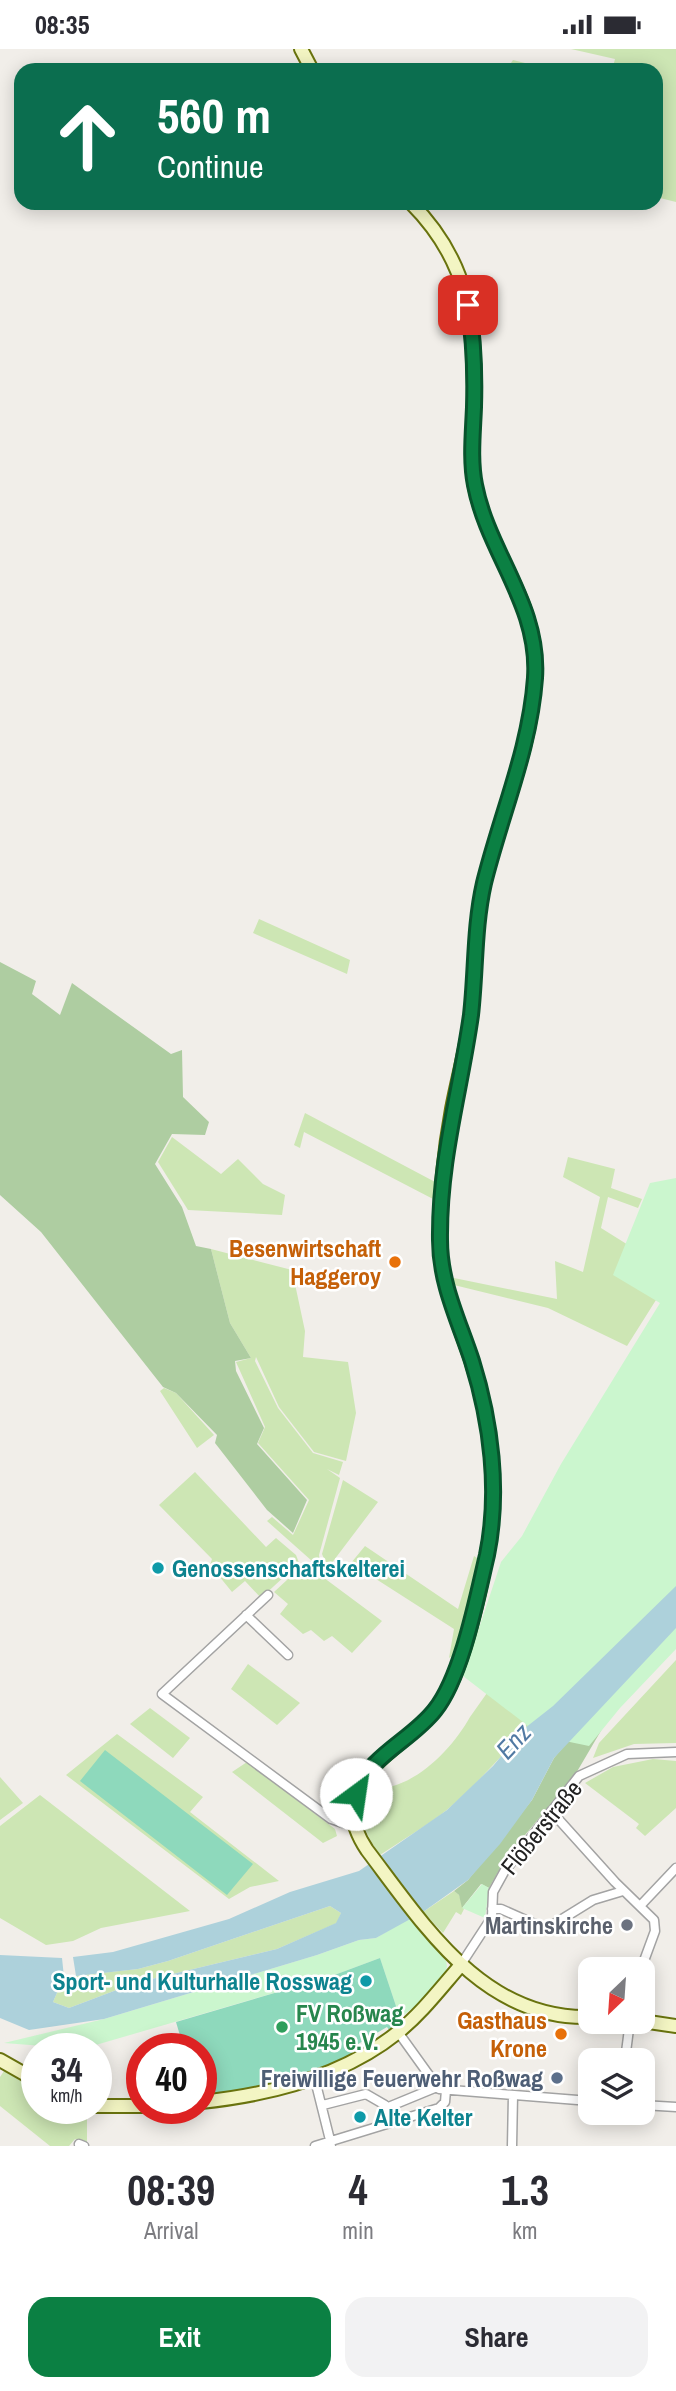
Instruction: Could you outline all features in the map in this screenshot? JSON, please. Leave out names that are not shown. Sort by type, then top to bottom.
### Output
[{"type":"street","points":[[417,210],[444,240],[463,280],[474,357],[472,461],[475,487],[527,612],[535,663],[523,751],[480,905],[471,1014],[450,1121],[441,1193],[442,1271],[475,1373],[489,1437],[492,1482],[490,1537],[455,1674],[445,1695],[419,1727],[367,1771],[354,1799],[354,1821],[367,1850],[421,1921],[460,1966],[500,1993],[544,2012],[557,2016],[578,2017]]},
{"type":"street","points":[[268,1595],[162,1694],[331,1819],[354,1821]]},
{"type":"street","points":[[246,1615],[288,1655]]},
{"type":"street","name":"Flößerstraße","points":[[460,1966],[491,1919],[492,1896],[497,1882],[579,1776],[602,1763],[635,1753],[676,1752]]},
{"type":"street","points":[[551,1811],[656,1925],[644,1957]]},
{"type":"street","points":[[640,1906],[676,1868]]},
{"type":"street","points":[[492,1909],[501,1909],[546,1929],[593,1900],[623,1891]]},
{"type":"street","points":[[217,2099],[271,2091],[352,2060],[398,2032],[460,1966]]},
{"type":"street","points":[[655,2023],[676,2026]]},
{"type":"street","points":[[398,2032],[437,2087],[446,2090],[578,2100]]},
{"type":"street","points":[[0,2060],[21,2072]]},
{"type":"street","points":[[314,2076],[331,2144]]},
{"type":"street","points":[[386,2108],[437,2087]]},
{"type":"street","points":[[315,2146],[331,2144],[441,2106],[446,2090]]},
{"type":"street","points":[[323,2105],[366,2094],[386,2108],[390,2123]]},
{"type":"street","points":[[512,2146],[513,2095]]},
{"type":"street","points":[[655,2106],[676,2107]]},
{"type":"green space","points":[[571,49],[676,49],[676,202],[663,199],[663,63],[614,63],[615,59]]},
{"type":"green space","points":[[259,919],[350,960],[347,974],[253,933]]},
{"type":"green space","points":[[0,962],[36,981],[32,994],[60,1015],[72,983],[171,1054],[182,1050],[183,1097],[209,1122],[205,1135],[172,1134],[155,1164],[182,1207],[196,1246],[211,1249],[230,1323],[251,1358],[235,1361],[236,1371],[264,1428],[257,1444],[307,1500],[293,1533],[267,1510],[215,1443],[217,1435],[176,1393],[163,1387],[41,1232],[0,1195]]},
{"type":"green space","points":[[305,1113],[437,1183],[435,1200],[304,1132],[300,1148],[294,1145]]},
{"type":"green space","points":[[172,1137],[221,1174],[238,1159],[263,1184],[285,1195],[282,1215],[188,1210],[158,1162]]},
{"type":"green space","points":[[568,1157],[615,1169],[611,1188],[642,1199],[638,1208],[608,1197],[601,1228],[673,1273],[627,1346],[548,1308],[454,1285],[454,1278],[557,1299],[555,1261],[583,1272],[600,1197],[563,1177]]},
{"type":"green space","points":[[676,1178],[676,1649],[620,1708],[589,1746],[541,1736],[463,1676],[501,1562],[522,1536],[561,1464],[660,1303],[613,1275],[650,1183]]},
{"type":"green space","points":[[211,1249],[292,1270],[305,1331],[303,1357],[348,1362],[356,1413],[346,1461],[314,1452],[279,1407],[256,1357],[255,1361],[278,1408],[313,1453],[343,1462],[339,1475],[327,1469],[340,1478],[319,1555],[321,1569],[267,1521],[272,1517],[293,1535],[309,1500],[258,1443],[265,1427],[236,1362],[251,1358],[230,1323]]},
{"type":"green space","points":[[164,1388],[176,1393],[214,1435],[197,1448],[160,1391]]},
{"type":"green space","points":[[195,1472],[266,1547],[276,1538],[296,1555],[299,1563],[261,1598],[245,1581],[232,1592],[210,1565],[212,1559],[159,1505]]},
{"type":"green space","points":[[343,1480],[378,1502],[328,1568],[322,1554]]},
{"type":"green space","points":[[365,1546],[458,1609],[474,1556],[480,1560],[454,1655],[449,1658],[454,1629],[351,1563]]},
{"type":"green space","points":[[581,1560],[553,1706],[448,1809],[380,1855],[370,1839],[361,1814],[366,1787],[390,1787],[405,1782],[438,1758],[464,1727]]},
{"type":"green space","points":[[308,1566],[382,1621],[352,1653],[332,1636],[324,1641],[311,1630],[303,1634],[280,1614],[288,1604],[274,1592],[301,1567]]},
{"type":"green space","points":[[676,1660],[676,1743],[634,1744],[593,1758],[599,1743]]},
{"type":"green space","points":[[248,1664],[300,1703],[277,1725],[231,1689]]},
{"type":"green space","points":[[150,1708],[190,1738],[173,1758],[130,1724]]},
{"type":"green space","points":[[612,1712],[575,1775],[506,1858],[489,1888],[481,1884],[462,1908],[459,1895],[454,1891],[468,1880],[532,1800],[554,1758],[574,1734]]},
{"type":"green space","points":[[117,1734],[203,1797],[190,1812],[279,1881],[250,1887],[229,1899],[66,1775]]},
{"type":"green space","points":[[105,1750],[253,1864],[227,1895],[80,1781]]},
{"type":"green space","points":[[653,1759],[676,1761],[676,1808],[645,1836],[636,1828],[639,1824],[585,1783],[613,1767]]},
{"type":"green space","points":[[247,1762],[335,1829],[337,1836],[323,1843],[232,1772]]},
{"type":"green space","points":[[0,1777],[23,1803],[0,1820]]},
{"type":"green space","points":[[40,1795],[190,1911],[101,1928],[73,1941],[46,1945],[0,1918],[0,1826]]},
{"type":"green space","points":[[482,1884],[489,1888],[485,1918],[462,1908]]},
{"type":"green space","points":[[454,1891],[459,1895],[464,1909],[461,1915],[456,1912],[443,1933],[423,1912]]},
{"type":"green space","points":[[330,1906],[341,1913],[337,1923],[277,1949],[135,1983],[69,2008],[53,2002],[64,1977],[138,1969],[168,1961]]},
{"type":"green space","points":[[410,1918],[446,1961],[447,1969],[438,1985],[400,2018],[380,1958],[329,1977],[137,2033],[126,2033],[126,2036],[112,2040],[112,2033],[46,2033],[104,2019],[359,1940],[376,1938]]},
{"type":"green space","name":"FV Roßwag 1945 e.V.","points":[[380,1958],[402,2024],[391,2033],[387,2027],[353,2047],[356,2053],[300,2075],[217,2094],[217,2033],[179,2033],[176,2022],[329,1977]]},
{"type":"green space","points":[[21,2039],[21,2044],[4,2043]]},
{"type":"green space","points":[[4,2071],[21,2081],[21,2123],[0,2106],[0,2077]]},
{"type":"green space","points":[[22,2124],[87,2124],[87,2145],[75,2139],[69,2146],[50,2146]]},
{"type":"water","points":[[676,1586],[676,1628],[554,1758],[532,1800],[500,1844],[468,1880],[423,1912],[376,1938],[359,1940],[104,2019],[29,2030],[0,2018],[0,1955],[62,1958],[64,1977],[53,2002],[69,2008],[135,1983],[277,1949],[336,1923],[341,1913],[330,1906],[168,1961],[138,1969],[76,1976],[73,1957],[113,1952],[229,1919],[290,1892],[359,1871],[447,1810],[493,1766],[525,1728],[553,1706]]},
{"type":"place","name":"Besenwirtschaft Haggeroy","points":[[395,1262]]},
{"type":"place","name":"Genossenschaftskelterei","points":[[158,1568]]},
{"type":"place","name":"Martinskirche","points":[[627,1925]]},
{"type":"place","name":"Sport- und Kulturhalle Rosswag","points":[[366,1981]]},
{"type":"place","name":"FV Roßwag 1945 e.V.","points":[[282,2027]]},
{"type":"place","name":"Gasthaus Krone","points":[[561,2034]]},
{"type":"place","name":"Freiwillige Feuerwehr Roßwag","points":[[557,2078]]},
{"type":"place","name":"Alte Kelter","points":[[360,2117]]},
{"type":"route","points":[[356,1794],[367,1771],[428,1719],[449,1688],[472,1612],[490,1537],[492,1468],[487,1423],[471,1357],[448,1296],[442,1271],[441,1193],[447,1137],[471,1014],[480,905],[492,852],[530,721],[535,649],[527,612],[487,522],[475,487],[472,461],[474,357],[468,305]]},
{"type":"water label","name":"Enz","points":[[513,1741]]}]
